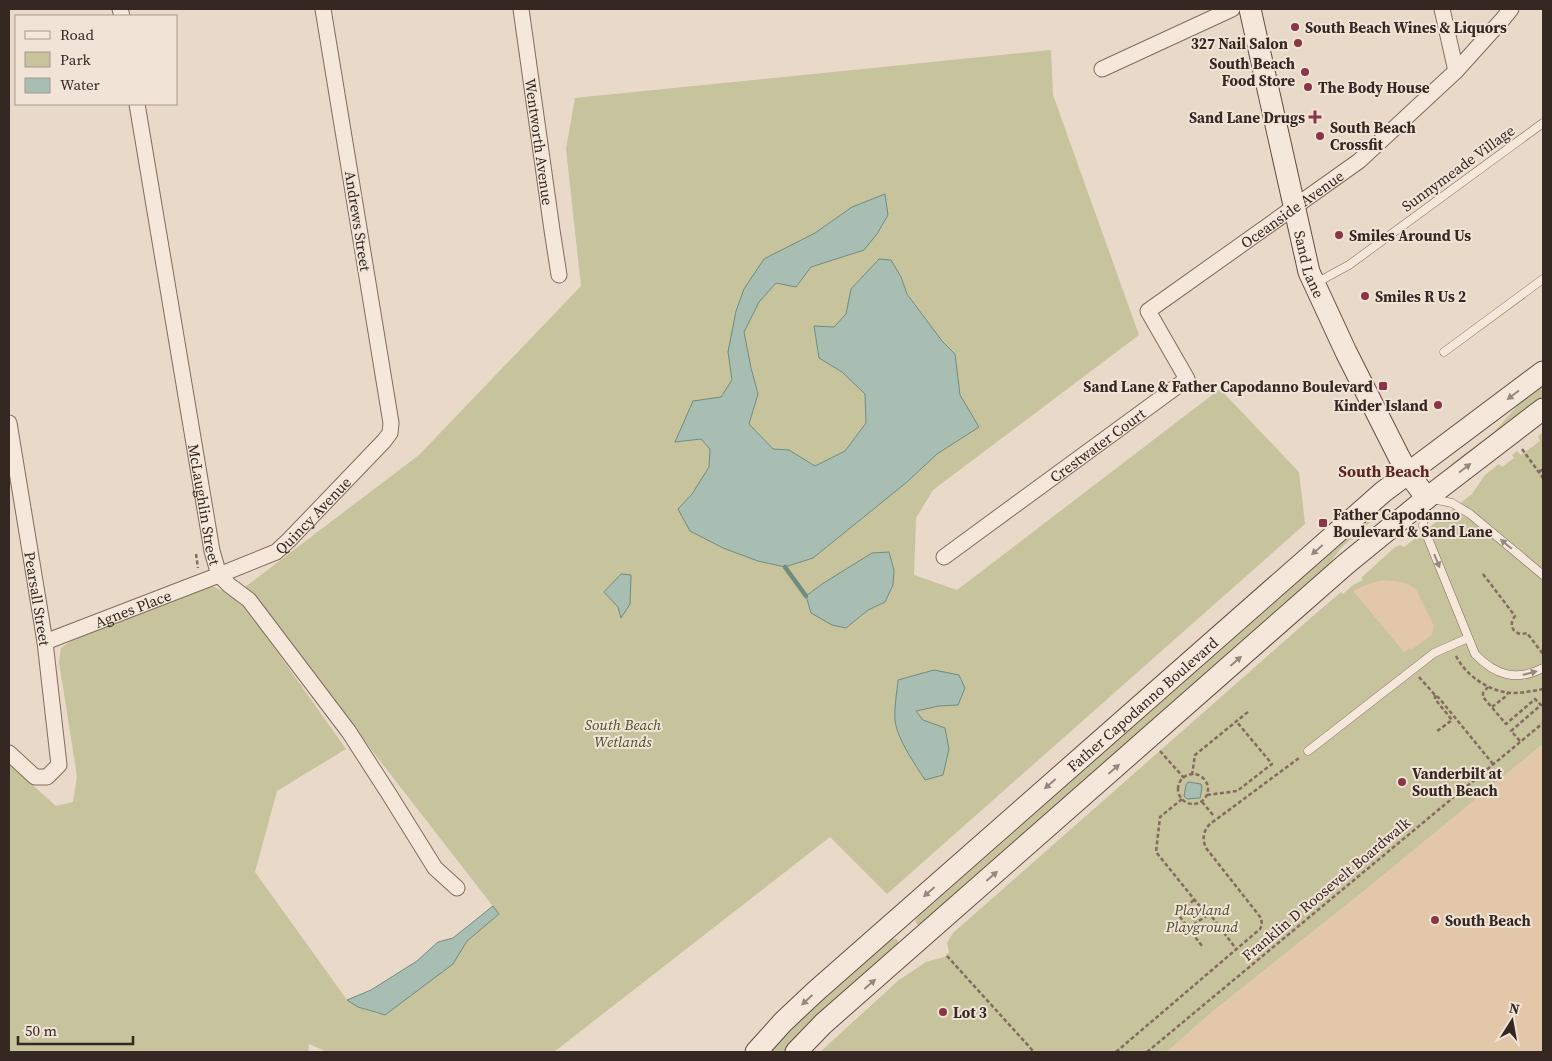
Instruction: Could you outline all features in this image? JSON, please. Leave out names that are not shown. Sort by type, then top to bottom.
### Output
[{"type":"main road","name":"Sand Lane","points":[[1250,9],[1309,272],[1346,352],[1407,472],[1426,498]]},
{"type":"main road","name":"Father Capodanno Boulevard","points":[[756,1052],[794,1012],[844,967],[1382,492],[1543,372]]},
{"type":"main road","name":"Father Capodanno Boulevard","points":[[796,1052],[823,1024],[1367,547],[1426,498],[1543,409]]},
{"type":"street","name":"Andrews Street","points":[[323,9],[391,423],[390,433]]},
{"type":"street","name":"Wentworth Avenue","points":[[521,9],[559,275]]},
{"type":"street","points":[[1102,70],[1232,9]]},
{"type":"street","points":[[1442,9],[1456,71]]},
{"type":"street","name":"Oceanside Avenue","points":[[1148,311],[1359,161],[1456,71],[1510,9]]},
{"type":"street","name":"McLaughlin Street","points":[[136,105],[212,551],[219,575],[249,600],[349,732],[435,868],[458,888]]},
{"type":"street","name":"Crestwater Court","points":[[944,557],[1187,379],[1148,311]]},
{"type":"street","name":"Pearsall Street","points":[[9,423],[45,642],[59,765],[47,777],[35,777],[9,753]]},
{"type":"street","name":"Quincy Avenue","points":[[219,575],[276,552],[390,433]]},
{"type":"street","name":"Agnes Place","points":[[45,642],[219,575]]},
{"type":"lane","name":"Sunnymeade Village","points":[[1315,284],[1350,265],[1543,123]]},
{"type":"lane","points":[[1444,352],[1543,279]]},
{"type":"lane","points":[[1543,574],[1458,506],[1426,498],[1422,526],[1475,654],[1484,664],[1508,675],[1521,676],[1535,673],[1543,668]]},
{"type":"lane","points":[[1308,751],[1434,653],[1468,638]]},
{"type":"path","points":[[1519,446],[1543,478]]},
{"type":"path","points":[[1539,472],[1543,470]]},
{"type":"path","points":[[195,552],[198,570]]},
{"type":"path","points":[[1483,574],[1514,616],[1511,625],[1514,631],[1520,634],[1527,633],[1543,654]]},
{"type":"path","points":[[1414,670],[1493,765]]},
{"type":"path","points":[[1488,687],[1483,693],[1483,697],[1506,724],[1535,699],[1541,705],[1511,731],[1521,742]]},
{"type":"path","points":[[1492,708],[1508,693]]},
{"type":"path","points":[[1435,695],[1435,699],[1452,720],[1436,732]]},
{"type":"path","points":[[1192,774],[1195,754],[1249,711]]},
{"type":"path","points":[[1207,796],[1237,792],[1272,764],[1236,721]]},
{"type":"path","name":"Franklin D Roosevelt Boardwalk","points":[[1147,1052],[1543,723]]},
{"type":"path","points":[[1158,749],[1184,778]]},
{"type":"path","points":[[1116,1052],[1258,932],[1262,921],[1206,848],[1203,840],[1204,832],[1216,819],[1308,751]]},
{"type":"path","points":[[1192,774],[1205,780],[1208,785],[1207,796],[1202,802],[1190,804],[1182,800],[1179,786],[1184,778],[1192,774]]},
{"type":"path","points":[[1182,800],[1160,816],[1156,852],[1237,950]]},
{"type":"path","points":[[1202,802],[1213,815]]},
{"type":"path","points":[[1194,900],[1177,913],[1202,946]]},
{"type":"path","points":[[1188,928],[1208,914]]},
{"type":"path","points":[[947,956],[1034,1052]]},
{"type":"green space","name":"South Beach Wetlands","points":[[1051,50],[1053,95],[1139,335],[933,490],[916,518],[914,575],[957,590],[1220,389],[1299,472],[1305,524],[887,894],[830,837],[554,1052],[327,1052],[309,1044],[308,1052],[9,1052],[9,764],[56,806],[73,802],[77,776],[59,662],[61,648],[71,641],[197,589],[212,586],[229,594],[249,612],[346,749],[277,791],[255,872],[347,1000],[358,1007],[378,1014],[453,964],[467,941],[499,914],[245,587],[419,455],[581,286],[566,149],[575,98]],"holes":[[[852,207],[864,250],[811,267],[796,287],[776,283],[759,302],[744,332],[758,394],[749,424],[773,449],[789,450],[815,466],[845,451],[866,423],[865,394],[842,372],[819,358],[814,327],[834,327],[846,314],[851,289],[879,259],[901,277],[907,293],[942,341],[955,354],[960,395],[979,427],[937,454],[907,482],[865,514],[758,561],[723,548],[690,531],[678,509],[692,494],[709,467],[710,449],[701,439],[676,442],[722,397],[732,380],[728,352],[764,259],[815,233]],[[872,553],[894,570],[893,585],[885,602],[868,610],[846,628],[811,613],[806,596]],[[898,680],[958,705],[939,706],[916,711],[923,720],[945,728],[895,722]]]},
{"type":"green space","points":[[1543,386],[1543,399],[1453,466],[1451,464],[1494,432],[1518,405]]},
{"type":"green space","name":"South Beach","points":[[1543,432],[1543,744],[1364,891],[1212,1012],[1167,1052],[820,1052],[899,980],[926,962],[944,957],[949,952],[947,943],[953,933],[1313,616],[1341,592],[1343,594],[1353,585],[1363,580],[1361,578],[1395,547],[1400,545],[1404,547],[1472,494],[1485,475],[1499,464],[1502,467],[1514,458],[1512,455],[1517,451],[1521,455],[1540,441],[1538,436]]},
{"type":"green space","points":[[1382,508],[1384,510],[1342,547],[1325,569],[919,926],[917,924],[915,921],[918,917]]},
{"type":"green space","points":[[892,939],[897,939],[899,944],[804,1030],[783,1052],[770,1052],[800,1021]]},
{"type":"sand","points":[[1382,580],[1408,584],[1416,589],[1434,626],[1432,635],[1411,650],[1409,648],[1404,652],[1353,591]]},
{"type":"sand","name":"South Beach","points":[[1543,744],[1543,1052],[1167,1052],[1212,1012],[1364,891]]},
{"type":"water","points":[[885,194],[888,215],[877,234],[864,250],[811,267],[796,287],[776,283],[759,302],[744,332],[758,394],[749,424],[773,449],[789,450],[815,466],[845,451],[866,423],[865,394],[842,372],[819,358],[814,326],[834,327],[846,314],[851,289],[879,259],[891,260],[901,277],[907,294],[942,341],[955,354],[960,395],[979,427],[937,454],[907,482],[813,558],[785,567],[758,561],[723,548],[690,531],[678,509],[692,494],[709,467],[710,449],[701,439],[675,442],[693,401],[721,397],[732,380],[728,352],[736,311],[744,289],[764,259],[815,233],[852,207]]},
{"type":"water","points":[[889,552],[894,570],[893,585],[885,602],[868,610],[846,628],[832,625],[811,613],[806,596],[872,553]]},
{"type":"water","points":[[621,574],[631,575],[630,604],[621,618],[618,607],[604,592]]},
{"type":"water","points":[[934,670],[959,675],[965,688],[958,705],[939,706],[916,711],[923,720],[945,728],[949,749],[943,775],[925,780],[899,735],[895,720],[895,705],[898,680]]},
{"type":"water","points":[[1188,782],[1201,784],[1200,798],[1187,799],[1184,796]]},
{"type":"water","points":[[493,906],[499,914],[467,941],[453,964],[385,1015],[358,1007],[347,1000],[371,990],[417,961],[438,942],[453,938]]},
{"type":"waterway","points":[[785,567],[806,596]]},
{"type":"place","name":"South Beach Wines & Liquors","points":[[1295,27]]},
{"type":"place","name":"327 Nail Salon","points":[[1298,43]]},
{"type":"place","name":"South Beach Food Store","points":[[1305,72]]},
{"type":"place","name":"The Body House","points":[[1308,87]]},
{"type":"place","name":"Sand Lane Drugs","points":[[1315,117]]},
{"type":"place","name":"South Beach Crossfit","points":[[1320,136]]},
{"type":"place","name":"Smiles Around Us","points":[[1339,235]]},
{"type":"place","name":"Smiles R Us 2","points":[[1365,296]]},
{"type":"place","name":"Sand Lane & Father Capodanno Boulevard","points":[[1383,386]]},
{"type":"place","name":"Kinder Island","points":[[1438,405]]},
{"type":"place","name":"Father Capodanno Boulevard & Sand Lane","points":[[1323,523]]},
{"type":"place","name":"Vanderbilt at South Beach","points":[[1402,782]]},
{"type":"place","name":"South Beach","points":[[1435,920]]},
{"type":"place","name":"Lot 3","points":[[943,1012]]},
{"type":"district","name":"South Beach","points":[[1384,471]]},
{"type":"park label","name":"Playland Playground","points":[[1202,918]]}]
